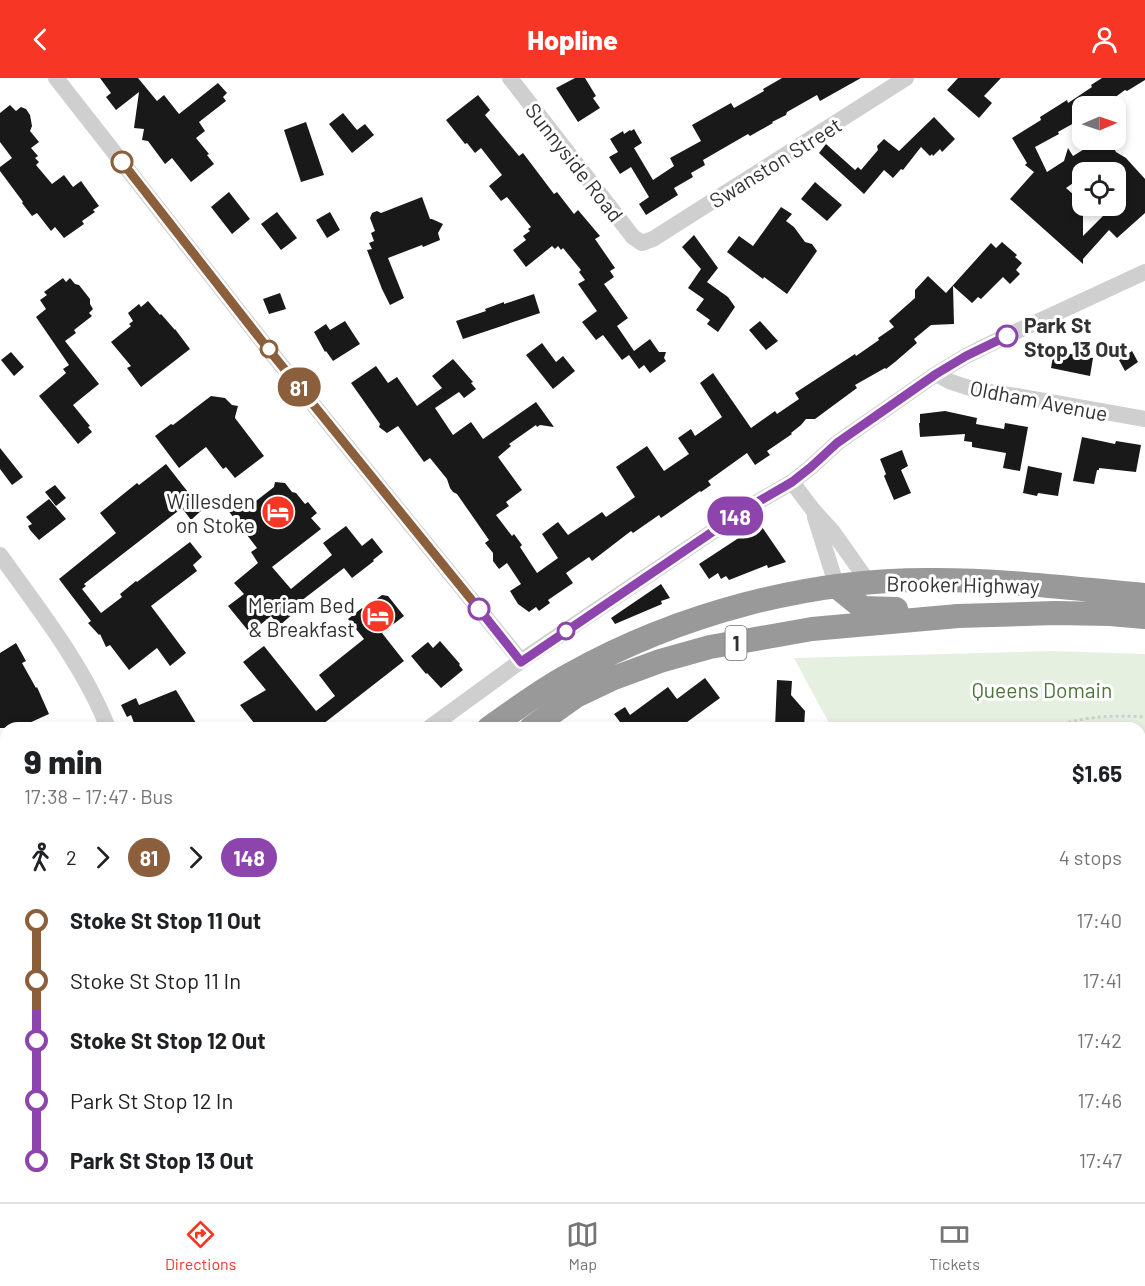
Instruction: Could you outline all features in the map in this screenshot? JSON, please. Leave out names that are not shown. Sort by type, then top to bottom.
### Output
[{"type":"highway","name":"Brooker Highway","points":[[498,722],[543,690],[641,640],[706,615],[779,595],[837,586],[935,579],[994,581],[1145,595]]},
{"type":"highway","points":[[837,586],[863,608],[934,610],[958,616]]},
{"type":"highway","name":"Brooker Highway","points":[[539,722],[576,696],[614,678],[670,658],[710,647],[812,629],[958,616],[1055,613],[1145,617]]},
{"type":"street","points":[[56,78],[269,350],[521,662]]},
{"type":"street","name":"Sunnyside Road","points":[[510,78],[633,237],[642,243]]},
{"type":"street","name":"Swanston Street","points":[[642,243],[652,239],[906,78]]},
{"type":"street","points":[[437,722],[521,662],[749,507],[792,482],[837,443],[936,374],[996,341],[1145,272]]},
{"type":"street","name":"Oldham Avenue","points":[[936,374],[951,382],[976,390],[1145,419]]},
{"type":"street","points":[[792,482],[833,532],[868,583]]},
{"type":"street","points":[[813,510],[837,586]]},
{"type":"street","points":[[792,593],[812,583],[820,575],[825,559],[825,546]]},
{"type":"street","points":[[0,555],[67,651],[99,706],[106,722]]},
{"type":"path","points":[[1070,722],[1090,717],[1120,715],[1145,717]]},
{"type":"green space","name":"Queens Domain","points":[[1053,651],[1145,654],[1145,722],[828,722],[794,658]]},
{"type":"building","points":[[100,78],[138,78],[157,101],[164,95],[179,114],[218,83],[227,93],[223,97],[226,101],[199,122],[205,131],[196,138],[214,164],[191,182],[172,158],[165,164],[148,141],[142,140],[144,129],[134,128],[139,92],[116,110],[106,97],[111,93]]},
{"type":"building","points":[[575,78],[585,78],[600,108],[578,122],[556,88]]},
{"type":"building","points":[[782,78],[861,78],[820,101],[817,95],[773,123],[750,136],[748,134],[703,160],[705,165],[691,173],[693,177],[674,188],[678,195],[646,215],[639,204],[649,197],[631,167],[620,174],[609,157],[618,152],[610,139],[623,131],[624,134],[634,129],[642,143],[634,148],[653,180],[674,166],[670,158],[701,141],[692,125],[731,103],[734,108]]},
{"type":"building","points":[[958,78],[1001,78],[984,96],[992,103],[979,118],[947,90]]},
{"type":"building","points":[[1102,78],[1145,78],[1117,96],[1078,96],[1092,87],[1091,85]]},
{"type":"building","points":[[478,95],[490,110],[485,115],[519,156],[523,153],[554,194],[557,192],[574,214],[578,210],[600,236],[595,239],[615,268],[610,271],[614,277],[604,284],[628,318],[617,326],[634,351],[650,339],[659,352],[666,352],[664,358],[666,361],[650,373],[644,365],[639,369],[629,355],[622,360],[603,335],[596,340],[582,322],[597,311],[578,284],[585,280],[579,272],[581,270],[563,248],[561,250],[558,246],[555,249],[552,246],[526,267],[513,250],[526,240],[523,236],[530,231],[528,229],[531,227],[507,197],[501,201],[489,186],[502,175],[481,148],[475,153],[446,120]]},
{"type":"building","points":[[1067,100],[1068,103],[1072,100],[1072,124],[1035,147],[1047,172],[1064,161],[1068,148],[1073,156],[1083,150],[1115,150],[1126,158],[1145,179],[1145,213],[1117,238],[1109,230],[1083,259],[1083,264],[1010,199],[1034,172],[1025,165],[1027,163],[1012,138]]},
{"type":"building","points":[[10,105],[16,111],[21,107],[26,109],[30,115],[32,126],[30,131],[39,142],[31,148],[38,156],[35,158],[39,162],[36,165],[52,184],[64,175],[73,187],[81,181],[99,206],[93,210],[95,212],[82,221],[84,224],[64,238],[55,227],[51,231],[37,213],[32,216],[0,171],[0,167],[12,158],[0,142],[0,113]]},
{"type":"building","points":[[343,113],[357,130],[365,124],[374,135],[352,153],[329,124]]},
{"type":"building","points":[[934,117],[955,139],[942,152],[940,149],[933,156],[921,147],[903,170],[901,169],[893,178],[884,170],[864,194],[819,153],[826,144],[855,170],[858,167],[861,170],[884,139],[899,151]]},
{"type":"building","points":[[306,122],[324,175],[301,182],[284,130]]},
{"type":"building","points":[[815,182],[842,205],[827,221],[801,199]]},
{"type":"building","points":[[229,192],[250,219],[232,234],[211,207]]},
{"type":"building","points":[[422,197],[430,219],[443,224],[438,233],[440,240],[388,258],[404,298],[390,305],[367,250],[372,249],[369,243],[374,241],[371,233],[375,231],[370,218],[372,213],[377,211],[381,213]]},
{"type":"building","points":[[781,207],[792,214],[786,221],[794,227],[805,242],[812,244],[817,251],[787,294],[727,252],[739,236],[753,246]]},
{"type":"building","points":[[277,212],[297,238],[281,250],[261,224]]},
{"type":"building","points":[[330,212],[340,230],[327,238],[316,220]]},
{"type":"building","points":[[694,235],[718,268],[707,282],[728,297],[735,307],[718,332],[707,324],[710,320],[696,310],[704,299],[688,288],[701,269],[682,247]]},
{"type":"building","points":[[1002,242],[1017,255],[1015,257],[1022,263],[1016,270],[1020,274],[1010,284],[1003,277],[981,299],[978,297],[972,303],[953,286],[954,324],[931,325],[914,339],[917,343],[895,362],[855,385],[857,388],[815,419],[806,419],[792,434],[767,451],[770,455],[755,465],[747,453],[708,481],[711,485],[701,492],[661,518],[659,515],[633,533],[631,531],[592,561],[589,557],[566,573],[573,583],[548,600],[550,603],[539,611],[536,607],[529,612],[518,604],[510,591],[521,584],[507,563],[499,569],[493,561],[493,553],[485,543],[489,540],[430,458],[424,462],[398,426],[387,433],[379,427],[380,424],[351,383],[376,366],[388,383],[397,377],[417,406],[442,388],[432,376],[453,359],[473,382],[471,383],[476,389],[464,398],[459,392],[435,408],[453,435],[471,422],[483,439],[536,402],[554,427],[540,425],[537,427],[536,425],[509,444],[511,446],[498,457],[522,490],[506,502],[509,506],[496,515],[522,545],[520,547],[537,573],[558,558],[542,534],[558,522],[568,535],[602,512],[606,517],[635,497],[616,467],[647,446],[664,471],[689,454],[678,438],[691,429],[695,436],[722,417],[700,383],[713,373],[751,428],[775,411],[777,414],[799,399],[795,393],[879,340],[878,338],[894,327],[889,321],[915,298],[915,290],[928,276],[946,293],[991,243],[996,248]]},
{"type":"building","points":[[63,278],[66,282],[70,278],[79,285],[90,299],[93,309],[89,313],[92,316],[74,330],[76,333],[65,341],[99,384],[73,405],[90,426],[88,427],[92,432],[78,444],[39,396],[66,373],[63,369],[69,365],[36,317],[46,309],[40,300],[47,295],[44,292]]},
{"type":"building","points":[[280,293],[286,309],[269,314],[263,299]]},
{"type":"building","points":[[534,294],[540,313],[463,339],[456,321],[504,302],[504,304]]},
{"type":"building","points":[[148,301],[175,329],[190,349],[141,387],[127,368],[131,366],[111,342],[131,326],[129,324],[133,321],[128,313],[139,304],[141,307]]},
{"type":"building","points":[[345,321],[360,344],[333,361],[314,332],[326,324],[330,330]]},
{"type":"building","points":[[760,321],[778,341],[766,350],[749,330]]},
{"type":"building","points":[[542,343],[556,362],[563,356],[575,371],[553,389],[526,355]]},
{"type":"building","points":[[1054,351],[1093,358],[1090,376],[1051,368]]},
{"type":"building","points":[[1132,351],[1138,362],[1125,371],[1119,360]]},
{"type":"building","points":[[11,352],[24,367],[14,376],[1,360]]},
{"type":"building","points":[[211,396],[225,398],[232,405],[238,406],[235,418],[264,456],[235,478],[226,467],[223,469],[206,447],[179,468],[155,436]]},
{"type":"building","points":[[945,411],[977,418],[976,424],[1004,429],[1005,423],[1028,427],[1020,471],[1003,468],[1006,453],[972,447],[972,442],[964,441],[965,434],[920,437],[920,414]]},
{"type":"building","points":[[1082,437],[1115,444],[1116,441],[1141,445],[1136,472],[1099,468],[1094,484],[1073,481]]},
{"type":"building","points":[[0,448],[23,477],[12,485],[0,469]]},
{"type":"building","points":[[902,450],[908,466],[901,470],[911,493],[894,500],[880,459]]},
{"type":"building","points":[[166,464],[202,510],[191,520],[182,508],[84,584],[86,586],[82,589],[101,613],[122,597],[120,594],[136,581],[190,542],[202,557],[193,565],[197,571],[151,606],[186,653],[170,666],[157,648],[129,670],[110,645],[106,647],[100,634],[88,623],[91,621],[59,579],[116,533],[100,513],[137,483],[139,485]]},
{"type":"building","points":[[1028,466],[1062,473],[1058,496],[1023,493]]},
{"type":"building","points":[[275,482],[285,483],[305,504],[308,502],[317,513],[311,518],[321,529],[272,567],[291,589],[332,555],[323,543],[346,526],[362,546],[372,538],[383,552],[352,578],[344,568],[301,601],[304,604],[279,626],[271,616],[250,633],[228,606],[244,594],[234,583],[258,563],[251,552],[257,548],[227,509],[242,498],[248,507],[274,487]]},
{"type":"building","points":[[55,485],[66,498],[56,506],[45,492]]},
{"type":"building","points":[[49,499],[66,519],[39,540],[30,530],[28,526],[32,524],[26,517]]},
{"type":"building","points":[[760,524],[786,562],[768,568],[767,565],[729,580],[726,576],[721,579],[718,573],[709,579],[699,564]]},
{"type":"building","points":[[661,584],[670,598],[661,601],[662,604],[615,624],[611,618]]},
{"type":"building","points":[[382,595],[388,596],[404,616],[382,633],[404,661],[326,722],[253,722],[240,705],[266,690],[243,662],[264,646],[316,711],[335,696],[319,675],[364,639],[348,619]]},
{"type":"building","points":[[440,641],[463,670],[441,688],[411,656],[428,642],[433,648]]},
{"type":"building","points":[[16,643],[26,661],[22,663],[37,687],[49,714],[31,722],[0,722],[0,653]]},
{"type":"building","points":[[705,678],[720,698],[687,722],[620,722],[614,714],[625,707],[630,715],[668,687],[677,699]]},
{"type":"building","points":[[777,680],[792,681],[791,695],[805,711],[804,722],[775,722]]},
{"type":"building","points":[[176,690],[195,722],[134,722],[131,715],[127,717],[121,705],[136,698],[139,705]]},
{"type":"bus line","name":"81","points":[[122,162],[269,350],[479,609]]},
{"type":"bus line","name":"148","points":[[479,609],[521,662],[749,507],[792,482],[837,443],[936,374],[1007,336]]},
{"type":"place","name":"Park St Stop 13 Out","points":[[1007,336]]},
{"type":"place","name":"Willesden on Stoke","points":[[278,512]]},
{"type":"place","name":"Meriam Bed & Breakfast","points":[[378,616]]}]
